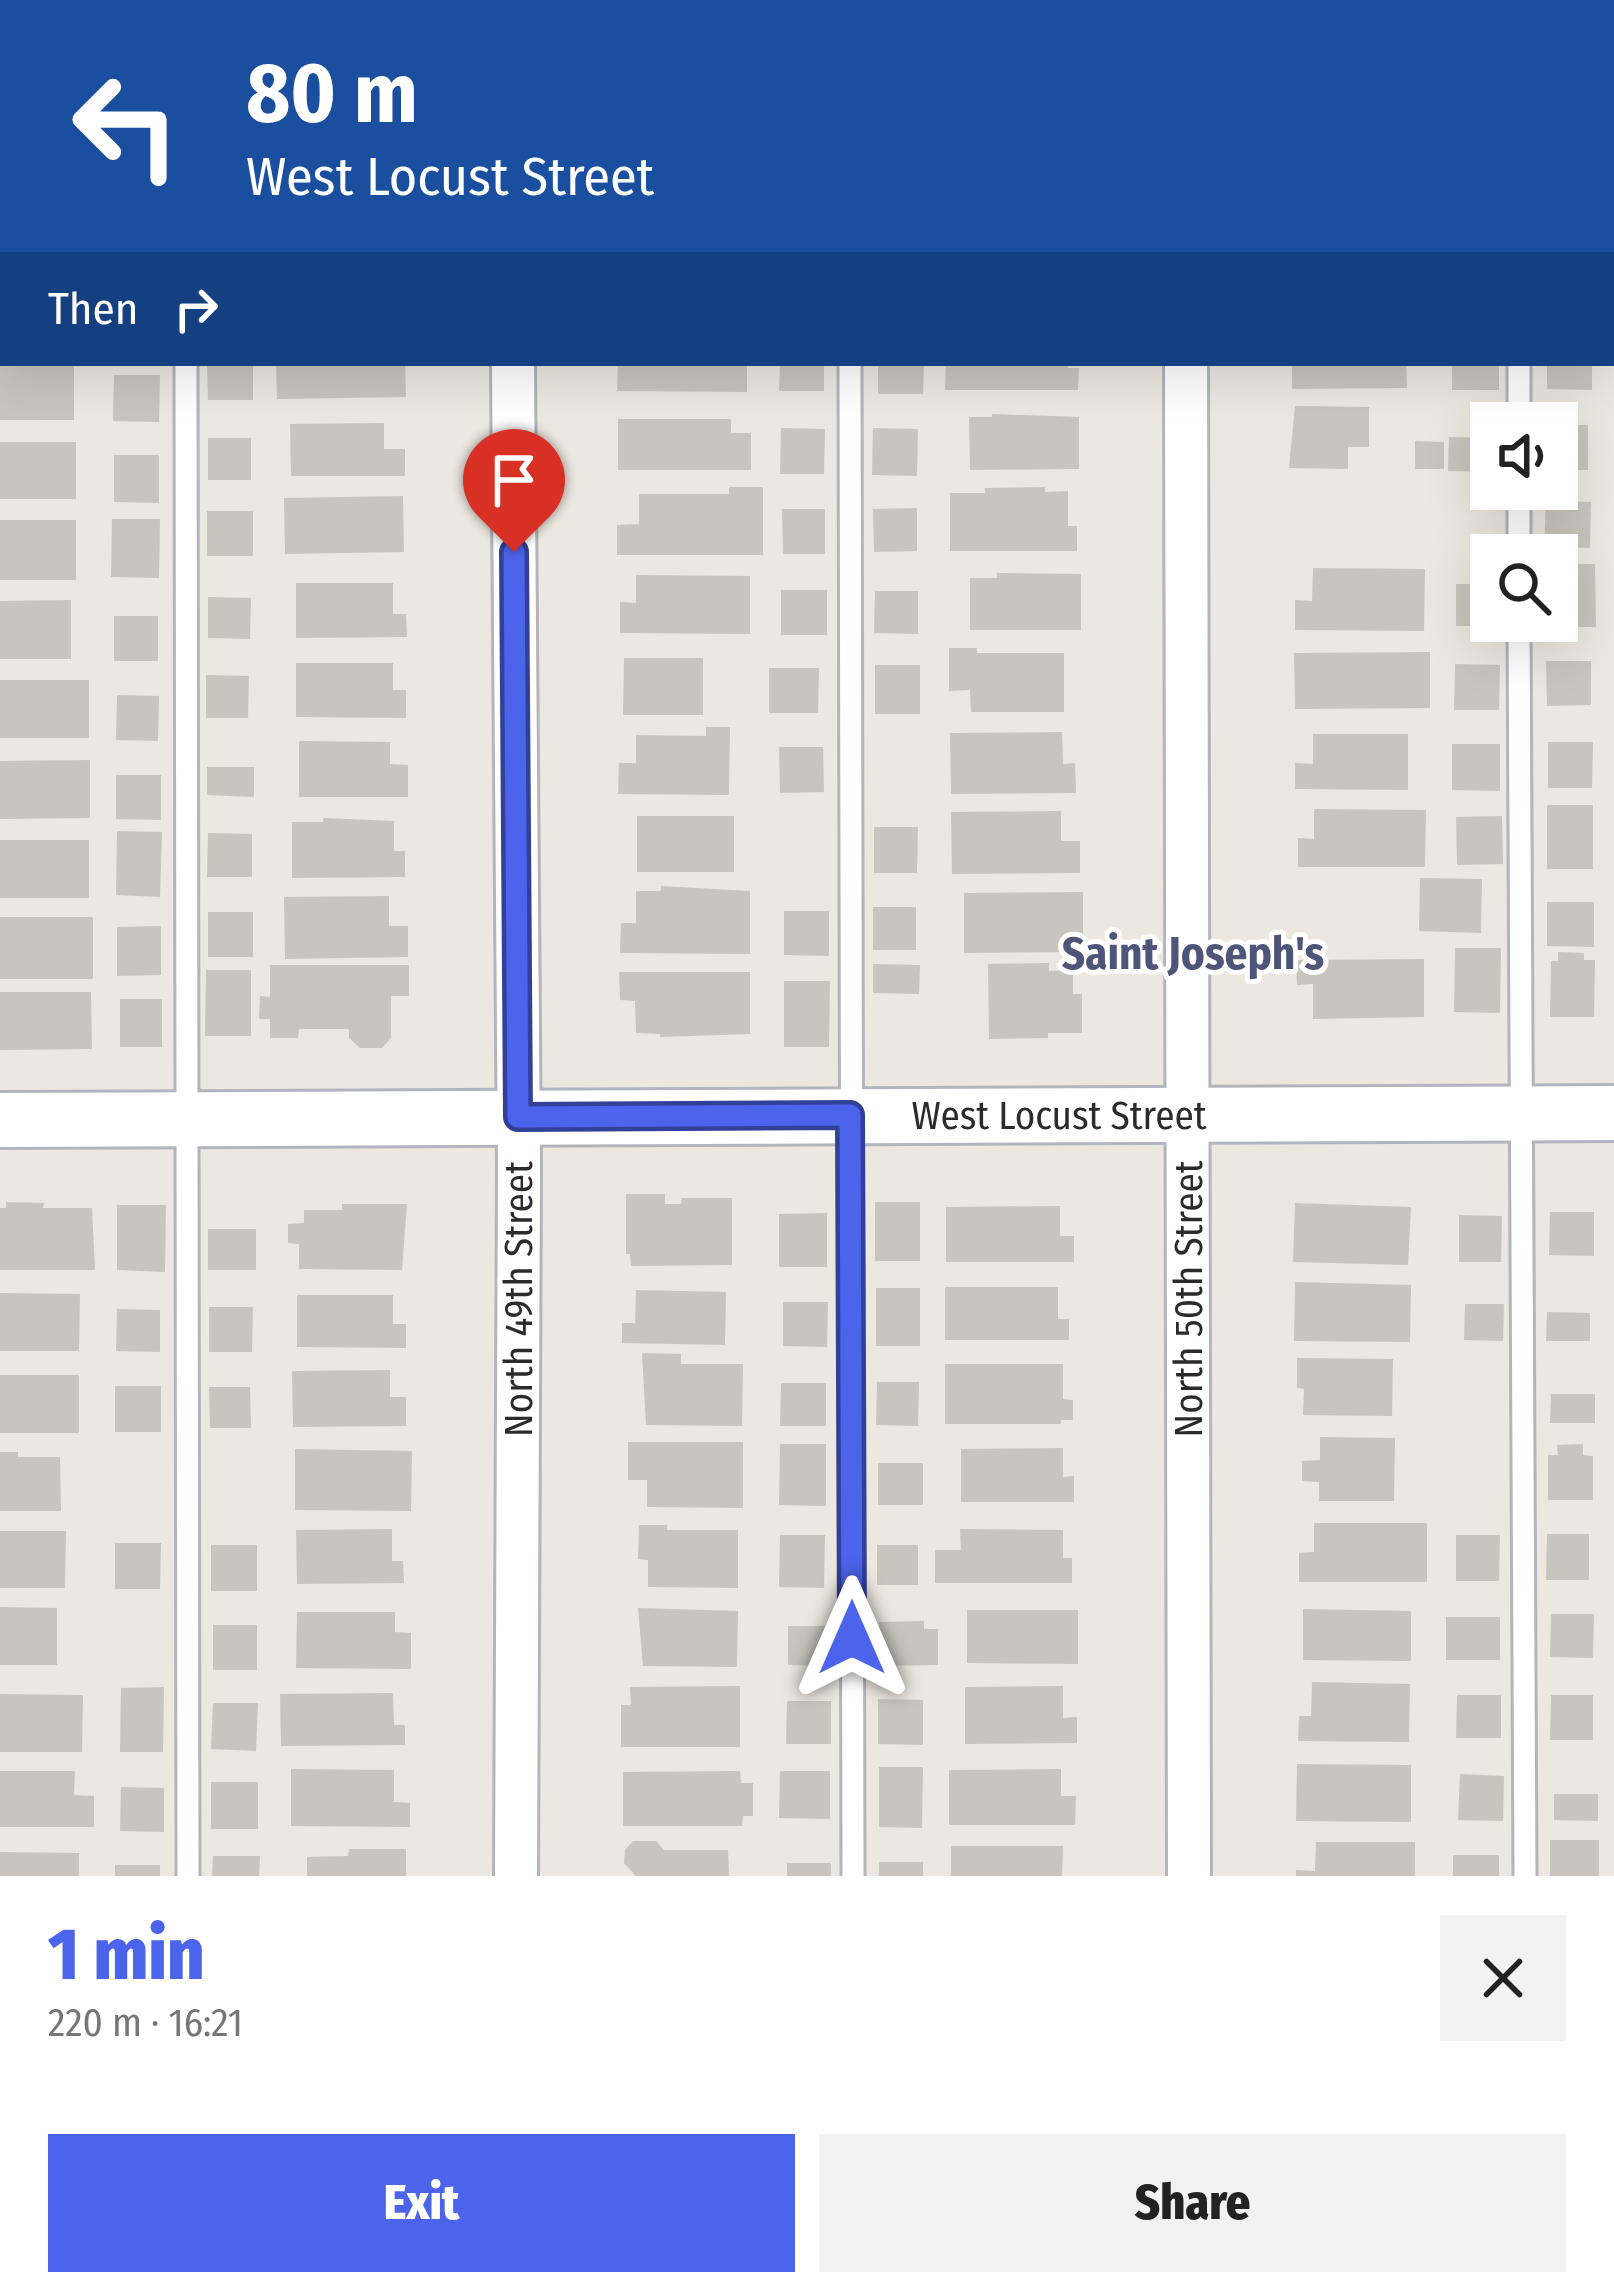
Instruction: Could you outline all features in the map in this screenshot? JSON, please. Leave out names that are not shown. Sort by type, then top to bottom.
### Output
[{"type":"street","name":"North 49th Street","points":[[513,366],[516,1876]]},
{"type":"street","name":"North 50th Street","points":[[1186,366],[1190,1876]]},
{"type":"street","name":"West Locust Street","points":[[0,1120],[1614,1113]]},
{"type":"lane","points":[[186,366],[188,1876]]},
{"type":"lane","points":[[850,366],[853,1876]]},
{"type":"lane","points":[[1519,366],[1519,402]]},
{"type":"lane","points":[[1520,642],[1525,1876]]},
{"type":"building","points":[[0,366],[74,366],[74,420],[0,420]]},
{"type":"building","points":[[207,366],[253,366],[253,400],[208,400]]},
{"type":"building","points":[[276,366],[405,366],[406,397],[277,399]]},
{"type":"building","points":[[618,366],[747,366],[747,392],[617,391]]},
{"type":"building","points":[[780,366],[824,366],[824,391],[779,391]]},
{"type":"building","points":[[878,366],[924,366],[923,394],[878,394]]},
{"type":"building","points":[[946,366],[1079,368],[1078,390],[945,390]]},
{"type":"building","points":[[1292,366],[1406,366],[1407,388],[1292,389]]},
{"type":"building","points":[[1452,366],[1499,366],[1499,390],[1452,390]]},
{"type":"building","points":[[1547,366],[1592,366],[1592,390],[1547,389]]},
{"type":"building","points":[[114,375],[160,375],[159,422],[113,421]]},
{"type":"building","points":[[1295,406],[1369,407],[1369,447],[1348,447],[1348,469],[1289,468]]},
{"type":"building","points":[[969,417],[1079,417],[1079,469],[970,470]]},
{"type":"building","points":[[618,419],[731,419],[731,433],[751,433],[751,470],[618,470]]},
{"type":"building","points":[[384,423],[384,449],[405,449],[405,476],[291,476],[290,424]]},
{"type":"building","points":[[1578,425],[1588,425],[1588,470],[1578,470]]},
{"type":"building","points":[[781,428],[825,429],[824,474],[780,474]]},
{"type":"building","points":[[873,428],[918,429],[917,476],[872,475]]},
{"type":"building","points":[[1449,437],[1470,438],[1470,472],[1448,471]]},
{"type":"building","points":[[208,438],[251,438],[251,480],[208,480]]},
{"type":"building","points":[[1415,441],[1444,442],[1444,469],[1415,469]]},
{"type":"building","points":[[0,442],[76,442],[76,499],[0,499]]},
{"type":"building","points":[[114,455],[159,455],[159,503],[114,502]]},
{"type":"building","points":[[729,487],[763,487],[763,555],[617,555],[617,525],[639,524],[639,494],[729,494]]},
{"type":"building","points":[[1045,487],[1045,492],[1068,491],[1068,526],[1077,526],[1077,551],[950,551],[950,493]]},
{"type":"building","points":[[403,496],[404,552],[285,554],[284,498]]},
{"type":"building","points":[[1578,502],[1591,502],[1590,548],[1578,548],[1578,534],[1545,534],[1546,510],[1578,510]]},
{"type":"building","points":[[917,508],[917,551],[874,552],[873,509]]},
{"type":"building","points":[[782,509],[825,509],[825,554],[783,554]]},
{"type":"building","points":[[207,511],[253,511],[253,556],[207,556]]},
{"type":"building","points":[[112,519],[160,519],[159,578],[111,577]]},
{"type":"building","points":[[0,520],[76,520],[76,580],[0,580]]},
{"type":"building","points":[[1578,564],[1595,564],[1596,627],[1578,627]]},
{"type":"building","points":[[1313,568],[1425,569],[1424,631],[1295,630],[1295,600],[1312,601]]},
{"type":"building","points":[[997,573],[1081,574],[1081,630],[970,630],[970,578],[997,578]]},
{"type":"building","points":[[636,575],[750,576],[750,634],[620,633],[620,602],[636,603]]},
{"type":"building","points":[[296,583],[393,583],[393,614],[406,614],[407,637],[296,638]]},
{"type":"building","points":[[1456,584],[1470,584],[1470,626],[1456,626]]},
{"type":"building","points":[[781,590],[827,590],[827,635],[781,635]]},
{"type":"building","points":[[875,591],[918,591],[918,634],[874,633]]},
{"type":"building","points":[[208,597],[251,598],[250,639],[208,638]]},
{"type":"building","points":[[71,600],[71,659],[0,659],[0,601]]},
{"type":"building","points":[[114,616],[158,616],[158,661],[114,661]]},
{"type":"building","points":[[949,648],[977,648],[977,653],[1064,653],[1064,712],[971,712],[970,690],[949,691]]},
{"type":"building","points":[[1430,652],[1430,708],[1295,709],[1294,653]]},
{"type":"building","points":[[624,658],[703,658],[703,715],[623,715]]},
{"type":"building","points":[[1546,661],[1591,661],[1591,705],[1547,706]]},
{"type":"building","points":[[296,663],[393,663],[393,690],[406,690],[406,718],[296,717]]},
{"type":"building","points":[[1455,664],[1500,665],[1499,710],[1454,710]]},
{"type":"building","points":[[875,665],[920,665],[920,714],[875,714]]},
{"type":"building","points":[[769,668],[819,668],[818,713],[769,713]]},
{"type":"building","points":[[206,675],[249,676],[248,718],[206,718]]},
{"type":"building","points":[[0,680],[89,680],[89,738],[0,738]]},
{"type":"building","points":[[117,695],[159,696],[158,741],[116,740]]},
{"type":"building","points":[[706,727],[730,727],[729,795],[618,794],[619,763],[636,763],[636,735],[706,736]]},
{"type":"building","points":[[1062,732],[1063,764],[1075,763],[1076,793],[951,794],[950,733]]},
{"type":"building","points":[[1313,734],[1408,734],[1408,790],[1295,789],[1295,763],[1313,764]]},
{"type":"building","points":[[299,741],[390,742],[390,764],[408,765],[408,797],[299,797]]},
{"type":"building","points":[[1548,742],[1593,742],[1592,788],[1548,788]]},
{"type":"building","points":[[1452,744],[1500,744],[1500,791],[1452,790]]},
{"type":"building","points":[[779,747],[823,747],[824,792],[780,793]]},
{"type":"building","points":[[90,760],[90,818],[0,819],[0,761]]},
{"type":"building","points":[[207,767],[254,767],[254,797],[207,795]]},
{"type":"building","points":[[116,775],[161,775],[161,820],[116,819]]},
{"type":"building","points":[[1547,805],[1593,805],[1593,869],[1547,869]]},
{"type":"building","points":[[1314,809],[1426,810],[1425,867],[1298,867],[1298,838],[1314,839]]},
{"type":"building","points":[[1061,811],[1061,841],[1080,841],[1080,873],[952,874],[951,812]]},
{"type":"building","points":[[637,816],[734,816],[734,872],[637,872]]},
{"type":"building","points":[[1502,816],[1503,864],[1457,865],[1456,817]]},
{"type":"building","points":[[323,818],[394,821],[394,851],[405,851],[405,877],[292,878],[292,822],[323,822]]},
{"type":"building","points":[[874,827],[918,827],[917,873],[874,873]]},
{"type":"building","points":[[117,831],[162,832],[160,897],[116,895]]},
{"type":"building","points":[[208,833],[252,834],[252,877],[207,877]]},
{"type":"building","points":[[0,840],[89,840],[89,898],[0,898]]},
{"type":"building","points":[[1420,878],[1482,879],[1481,933],[1419,931]]},
{"type":"building","points":[[661,886],[750,891],[750,954],[620,953],[621,923],[636,923],[636,891],[661,891]]},
{"type":"building","points":[[1083,892],[1083,952],[964,953],[964,893]]},
{"type":"building","points":[[389,896],[389,926],[408,926],[408,957],[285,959],[284,897]]},
{"type":"building","points":[[1547,902],[1594,902],[1594,947],[1547,946]]},
{"type":"building","points":[[873,907],[916,907],[916,950],[873,950]]},
{"type":"building","points":[[784,911],[829,911],[829,956],[784,955]]},
{"type":"building","points":[[208,912],[253,912],[253,957],[208,957]]},
{"type":"building","points":[[0,917],[93,917],[93,979],[0,979]]},
{"type":"building","points":[[161,926],[161,975],[117,976],[117,927]]},
{"type":"building","points":[[1455,948],[1501,948],[1500,1013],[1454,1012]]},
{"type":"building","points":[[1558,952],[1584,953],[1584,960],[1595,960],[1594,1017],[1550,1017],[1551,961],[1558,961]]},
{"type":"building","points":[[1424,959],[1424,1017],[1313,1019],[1313,984],[1297,985],[1296,960]]},
{"type":"building","points":[[1049,963],[1049,971],[1073,970],[1073,994],[1082,994],[1082,1033],[989,1039],[988,964]]},
{"type":"building","points":[[873,964],[920,965],[919,994],[873,993]]},
{"type":"building","points":[[270,965],[409,965],[409,996],[391,996],[391,1038],[382,1048],[360,1048],[349,1038],[349,1029],[299,1029],[298,1038],[270,1038],[270,1019],[259,1019],[260,996],[270,997]]},
{"type":"building","points":[[206,970],[251,970],[251,1036],[205,1036]]},
{"type":"building","points":[[619,972],[750,972],[750,1034],[660,1037],[636,1033],[635,1001],[620,1000]]},
{"type":"building","points":[[784,981],[830,981],[829,1047],[784,1047]]},
{"type":"building","points":[[0,992],[91,992],[92,1049],[0,1050]]},
{"type":"building","points":[[120,999],[162,999],[162,1047],[120,1047]]},
{"type":"building","points":[[626,1194],[665,1194],[665,1204],[681,1204],[682,1198],[732,1198],[732,1265],[631,1266],[630,1254],[626,1254]]},
{"type":"building","points":[[6,1202],[92,1208],[95,1270],[0,1270],[0,1208],[6,1208]]},
{"type":"building","points":[[875,1202],[920,1202],[920,1261],[875,1261]]},
{"type":"building","points":[[1295,1203],[1411,1207],[1408,1265],[1293,1262]]},
{"type":"building","points":[[342,1204],[407,1204],[402,1270],[299,1269],[299,1244],[288,1243],[288,1224],[304,1223],[304,1210],[342,1210]]},
{"type":"building","points":[[117,1205],[166,1205],[165,1272],[117,1270]]},
{"type":"building","points":[[1060,1206],[1060,1236],[1074,1236],[1074,1262],[946,1262],[946,1207]]},
{"type":"building","points":[[1550,1212],[1594,1212],[1594,1256],[1549,1255]]},
{"type":"building","points":[[827,1213],[827,1267],[779,1267],[779,1214]]},
{"type":"building","points":[[1459,1215],[1502,1216],[1501,1262],[1459,1262]]},
{"type":"building","points":[[208,1229],[256,1229],[256,1270],[208,1270]]},
{"type":"building","points":[[1295,1282],[1411,1285],[1410,1342],[1294,1341]]},
{"type":"building","points":[[945,1287],[1058,1287],[1058,1319],[1069,1319],[1069,1340],[945,1340]]},
{"type":"building","points":[[876,1288],[920,1288],[920,1346],[876,1346]]},
{"type":"building","points":[[636,1290],[726,1292],[725,1345],[622,1343],[622,1323],[635,1323]]},
{"type":"building","points":[[0,1293],[80,1294],[79,1351],[0,1351]]},
{"type":"building","points":[[297,1295],[393,1295],[393,1324],[406,1324],[406,1348],[297,1347]]},
{"type":"building","points":[[783,1302],[828,1302],[827,1347],[783,1346]]},
{"type":"building","points":[[1465,1304],[1504,1304],[1503,1341],[1464,1340]]},
{"type":"building","points":[[209,1307],[253,1307],[252,1352],[209,1352]]},
{"type":"building","points":[[117,1309],[160,1310],[160,1352],[116,1351]]},
{"type":"building","points":[[1547,1312],[1590,1313],[1590,1341],[1546,1341]]},
{"type":"building","points":[[642,1353],[681,1354],[681,1364],[743,1364],[742,1426],[646,1425]]},
{"type":"building","points":[[1297,1358],[1393,1359],[1392,1416],[1303,1415],[1304,1389],[1297,1388]]},
{"type":"building","points":[[945,1364],[1063,1364],[1063,1399],[1073,1400],[1073,1420],[1061,1420],[1061,1424],[945,1424]]},
{"type":"building","points":[[390,1370],[390,1397],[406,1397],[406,1426],[293,1427],[292,1371]]},
{"type":"building","points":[[0,1375],[79,1375],[79,1433],[0,1433]]},
{"type":"building","points":[[877,1382],[919,1382],[918,1426],[876,1425]]},
{"type":"building","points":[[781,1383],[826,1383],[826,1426],[780,1426]]},
{"type":"building","points":[[115,1386],[161,1386],[161,1432],[115,1432]]},
{"type":"building","points":[[209,1387],[250,1387],[251,1428],[210,1428]]},
{"type":"building","points":[[1551,1394],[1595,1394],[1595,1423],[1550,1423]]},
{"type":"building","points":[[1320,1437],[1395,1438],[1394,1501],[1319,1501],[1319,1482],[1302,1481],[1302,1461],[1320,1460]]},
{"type":"building","points":[[628,1442],[743,1442],[743,1508],[647,1507],[647,1480],[628,1480]]},
{"type":"building","points":[[780,1444],[826,1444],[826,1506],[779,1505]]},
{"type":"building","points":[[1583,1444],[1583,1455],[1593,1456],[1593,1500],[1548,1500],[1548,1455],[1558,1455],[1557,1445]]},
{"type":"building","points":[[1063,1448],[1063,1477],[1074,1476],[1074,1502],[961,1502],[961,1449]]},
{"type":"building","points":[[295,1449],[412,1451],[411,1511],[295,1510]]},
{"type":"building","points":[[0,1452],[60,1457],[61,1511],[0,1511]]},
{"type":"building","points":[[878,1463],[923,1463],[923,1505],[878,1505]]},
{"type":"building","points":[[1314,1523],[1427,1523],[1427,1582],[1299,1582],[1299,1553],[1314,1552]]},
{"type":"building","points":[[639,1525],[738,1530],[738,1588],[648,1587],[648,1560],[638,1559]]},
{"type":"building","points":[[392,1529],[392,1561],[403,1561],[404,1583],[297,1584],[296,1530]]},
{"type":"building","points":[[960,1529],[1063,1530],[1063,1558],[1072,1558],[1072,1583],[935,1583],[935,1550],[961,1550]]},
{"type":"building","points":[[0,1531],[66,1531],[65,1588],[0,1588]]},
{"type":"building","points":[[1547,1534],[1589,1534],[1589,1580],[1546,1580]]},
{"type":"building","points":[[780,1535],[825,1535],[824,1588],[779,1587]]},
{"type":"building","points":[[1456,1535],[1500,1535],[1499,1581],[1456,1581]]},
{"type":"building","points":[[115,1543],[161,1543],[160,1589],[115,1589]]},
{"type":"building","points":[[211,1545],[257,1545],[257,1591],[211,1591]]},
{"type":"building","points":[[877,1545],[918,1545],[918,1585],[877,1585]]},
{"type":"building","points":[[0,1607],[57,1608],[57,1665],[0,1665]]},
{"type":"building","points":[[638,1608],[738,1611],[737,1667],[643,1666]]},
{"type":"building","points":[[1303,1609],[1411,1611],[1411,1661],[1303,1660]]},
{"type":"building","points":[[967,1610],[1078,1610],[1078,1664],[967,1663]]},
{"type":"building","points":[[297,1612],[395,1612],[395,1632],[411,1633],[411,1669],[296,1668]]},
{"type":"building","points":[[1551,1614],[1594,1614],[1593,1658],[1550,1657]]},
{"type":"building","points":[[1446,1617],[1500,1617],[1500,1660],[1446,1660]]},
{"type":"building","points":[[924,1621],[924,1629],[938,1629],[938,1665],[879,1666],[879,1622]]},
{"type":"building","points":[[213,1625],[257,1625],[257,1670],[213,1670]]},
{"type":"building","points":[[788,1626],[827,1626],[827,1666],[788,1665]]},
{"type":"building","points":[[1312,1682],[1410,1684],[1409,1742],[1298,1741],[1299,1716],[1311,1716]]},
{"type":"building","points":[[740,1686],[740,1747],[621,1747],[621,1705],[631,1705],[630,1687]]},
{"type":"building","points":[[1063,1686],[1063,1718],[1077,1717],[1077,1743],[965,1744],[965,1687]]},
{"type":"building","points":[[164,1687],[163,1752],[120,1752],[121,1688]]},
{"type":"building","points":[[393,1693],[394,1725],[405,1725],[405,1745],[281,1746],[280,1694]]},
{"type":"building","points":[[0,1694],[83,1695],[82,1752],[0,1752]]},
{"type":"building","points":[[1457,1695],[1501,1695],[1501,1738],[1456,1738]]},
{"type":"building","points":[[1551,1695],[1593,1695],[1593,1740],[1550,1740]]},
{"type":"building","points":[[878,1699],[923,1700],[923,1745],[878,1744]]},
{"type":"building","points":[[787,1701],[831,1701],[831,1744],[786,1744]]},
{"type":"building","points":[[213,1703],[258,1703],[256,1751],[211,1749]]},
{"type":"building","points":[[1297,1764],[1411,1765],[1411,1822],[1296,1821]]},
{"type":"building","points":[[879,1767],[923,1767],[922,1828],[879,1827]]},
{"type":"building","points":[[291,1769],[394,1770],[394,1802],[410,1803],[410,1827],[291,1826]]},
{"type":"building","points":[[1061,1769],[1061,1796],[1076,1796],[1075,1825],[949,1825],[949,1770]]},
{"type":"building","points":[[0,1771],[75,1771],[74,1795],[94,1796],[94,1827],[0,1827]]},
{"type":"building","points":[[740,1771],[741,1783],[753,1783],[753,1816],[743,1816],[742,1826],[623,1826],[623,1772]]},
{"type":"building","points":[[780,1771],[830,1771],[830,1819],[779,1818]]},
{"type":"building","points":[[1460,1774],[1504,1776],[1503,1821],[1458,1820]]},
{"type":"building","points":[[211,1782],[258,1782],[258,1829],[211,1829]]},
{"type":"building","points":[[121,1787],[164,1788],[164,1832],[120,1831]]},
{"type":"building","points":[[1554,1794],[1598,1794],[1598,1821],[1554,1820]]},
{"type":"building","points":[[1550,1840],[1599,1840],[1599,1876],[1550,1876]]},
{"type":"building","points":[[633,1841],[656,1841],[664,1850],[728,1850],[729,1876],[636,1876],[624,1863],[625,1850]]},
{"type":"building","points":[[1316,1842],[1415,1842],[1415,1876],[1296,1876],[1296,1870],[1315,1871]]},
{"type":"building","points":[[951,1846],[1063,1846],[1062,1876],[951,1876]]},
{"type":"building","points":[[349,1849],[406,1849],[406,1876],[307,1876],[307,1857],[348,1856]]},
{"type":"building","points":[[0,1852],[79,1853],[79,1876],[0,1876]]},
{"type":"building","points":[[1453,1855],[1499,1855],[1499,1876],[1453,1876]]},
{"type":"building","points":[[213,1856],[260,1856],[259,1876],[212,1876]]},
{"type":"building","points":[[879,1862],[923,1862],[923,1876],[879,1876]]},
{"type":"building","points":[[787,1863],[831,1863],[831,1876],[787,1876]]},
{"type":"building","points":[[115,1865],[160,1865],[160,1876],[115,1876]]},
{"type":"district","name":"Saint Joseph's","points":[[1193,953]]},
{"type":"route","points":[[514,552],[518,1117],[850,1115],[852,1638]]}]
